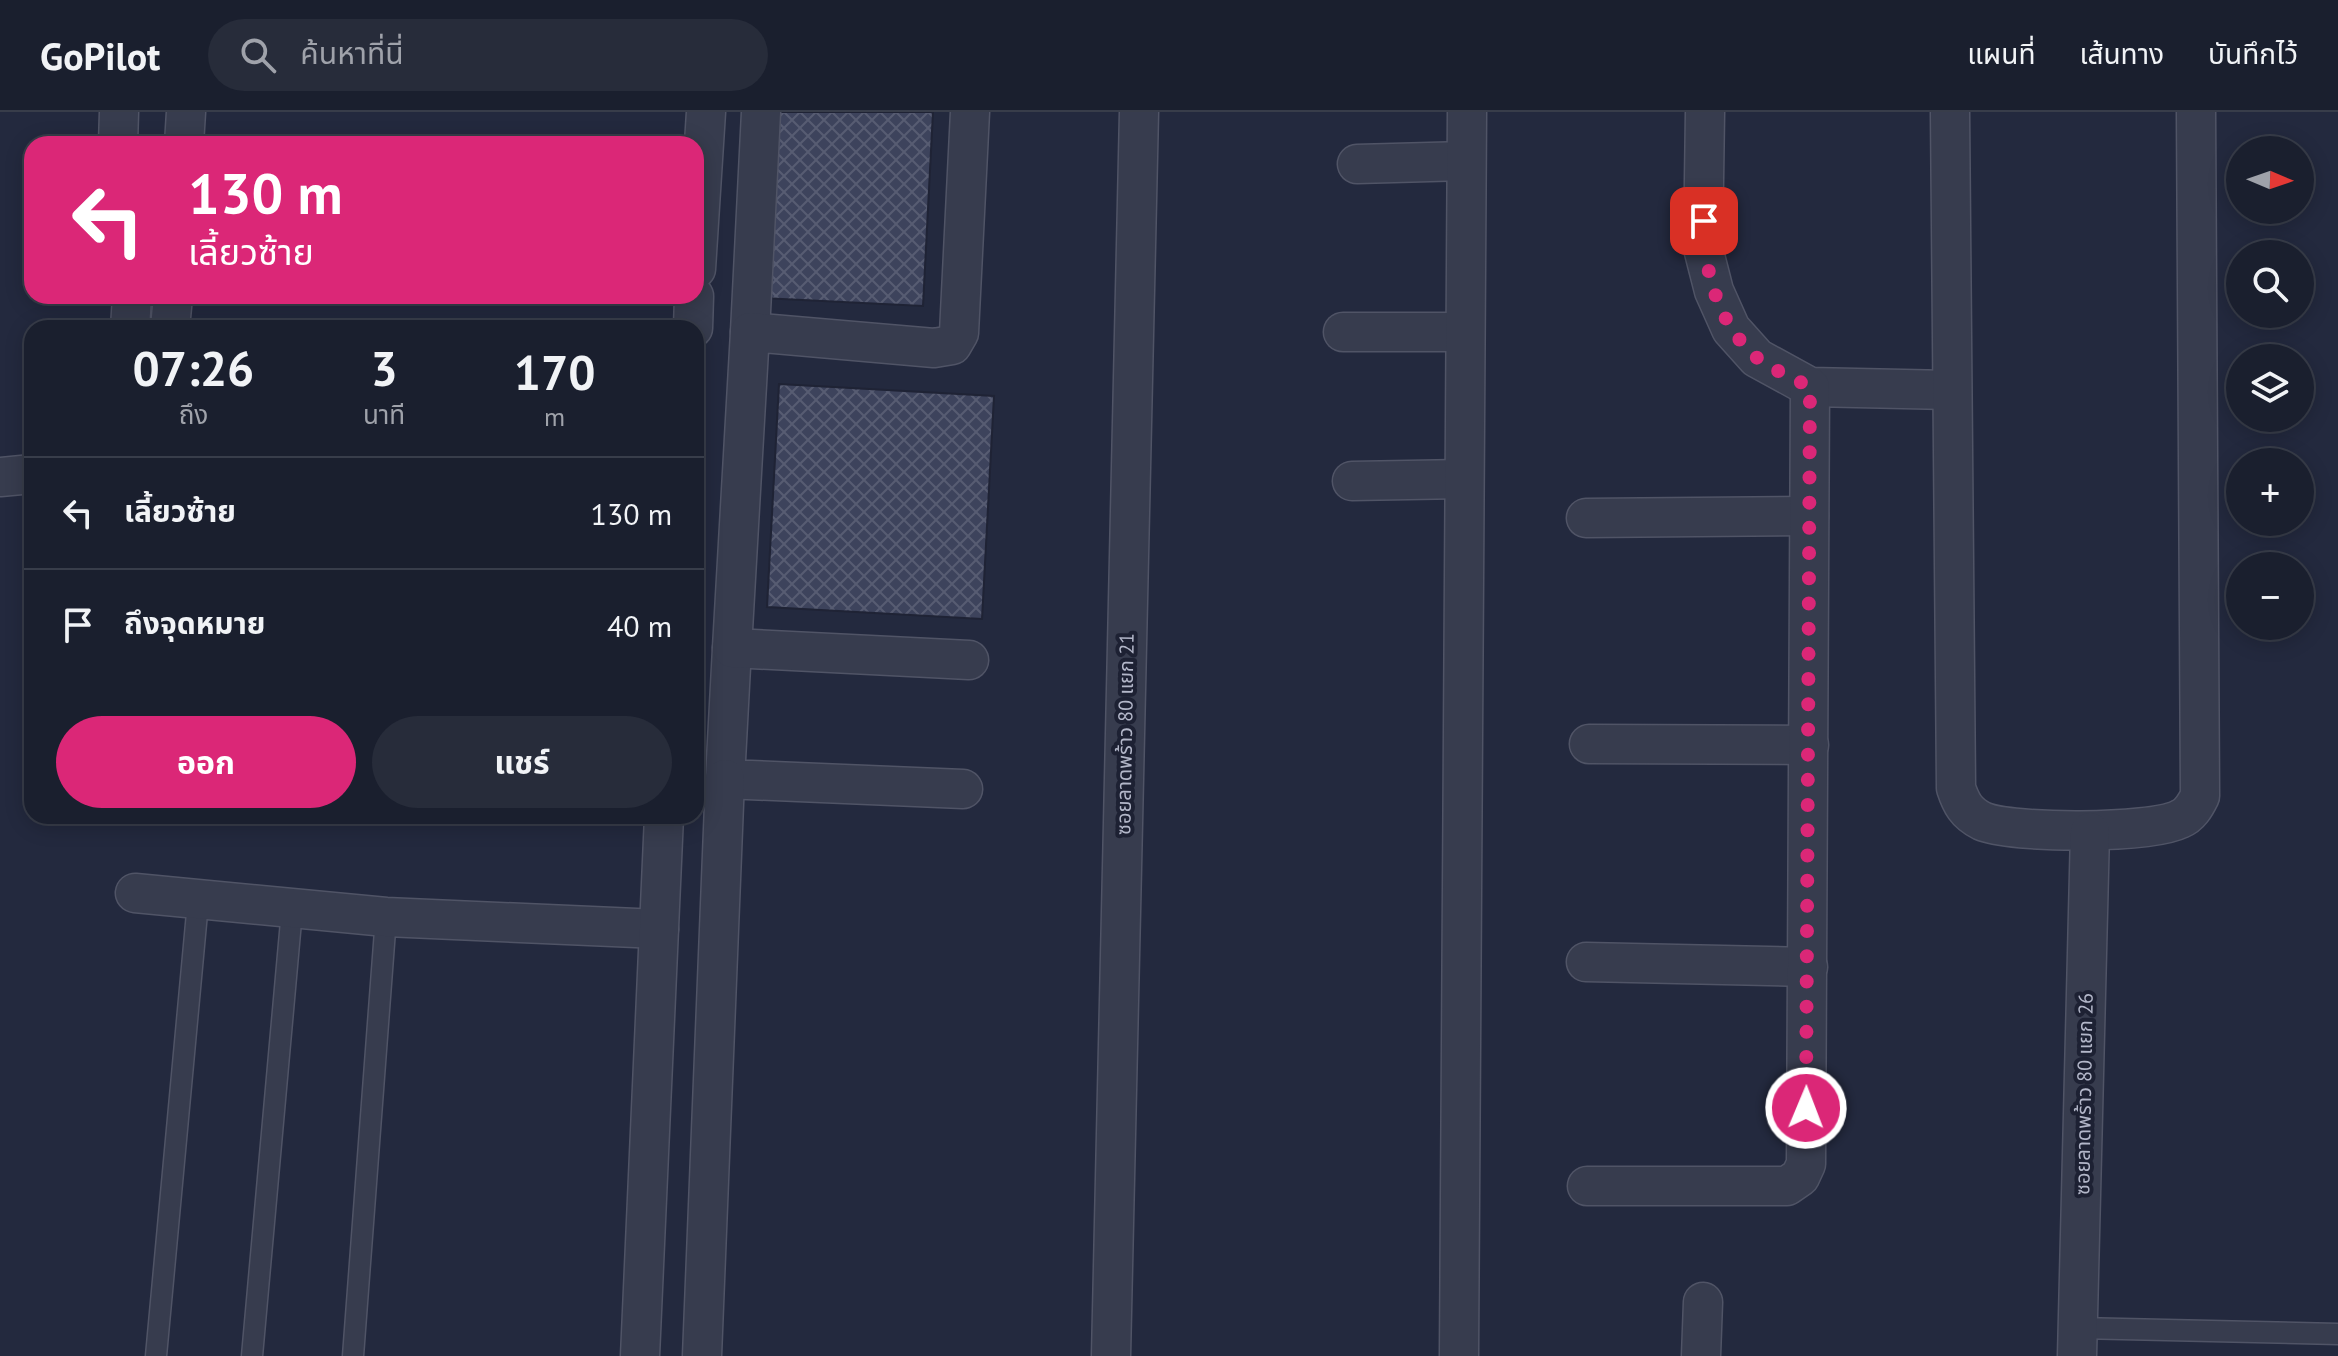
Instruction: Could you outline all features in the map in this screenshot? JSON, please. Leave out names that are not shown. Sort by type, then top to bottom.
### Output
[{"type":"street","points":[[118,136],[119,112]]},
{"type":"street","points":[[184,136],[186,112]]},
{"type":"street","points":[[704,137],[706,112]]},
{"type":"street","points":[[702,1356],[725,779],[761,112]]},
{"type":"street","points":[[750,332],[934,348],[952,345],[959,333],[970,112]]},
{"type":"street","name":"ซอยลาดพร้าว 80 แยก 21","points":[[1111,1356],[1139,112]]},
{"type":"street","points":[[1459,1356],[1467,112]]},
{"type":"street","points":[[1705,112],[1703,248],[1714,291],[1731,329],[1757,358],[1810,387],[1950,390]]},
{"type":"street","points":[[1950,112],[1950,390],[1956,788],[1962,806],[1986,823],[2090,832],[2161,826],[2182,819],[2200,796],[2196,112]]},
{"type":"street","points":[[1357,164],[1466,161]]},
{"type":"street","points":[[1343,332],[1465,332]]},
{"type":"street","points":[[1587,1186],[1787,1186],[1800,1177],[1806,1164],[1810,387]]},
{"type":"street","points":[[0,477],[24,475]]},
{"type":"street","points":[[1352,481],[1464,479]]},
{"type":"street","points":[[1586,518],[1809,516]]},
{"type":"street","points":[[732,648],[969,660]]},
{"type":"street","points":[[1589,744],[1809,745]]},
{"type":"street","points":[[725,779],[963,789]]},
{"type":"street","points":[[640,1356],[664,824]]},
{"type":"street","name":"ซอยลาดพร้าว 80 แยก 26","points":[[2077,1342],[2090,832]]},
{"type":"street","points":[[135,893],[198,902],[386,917],[659,929]]},
{"type":"street","points":[[1586,962],[1808,967]]},
{"type":"street","points":[[1701,1356],[1703,1302]]},
{"type":"lane","points":[[156,1356],[198,902]]},
{"type":"lane","points":[[252,1356],[292,910]]},
{"type":"lane","points":[[353,1356],[386,917]]},
{"type":"lane","points":[[2077,1342],[2338,1334]]},
{"type":"building","points":[[770,112],[933,112],[923,306],[760,298]]},
{"type":"building","points":[[779,384],[994,396],[982,619],[767,607]]},
{"type":"route","points":[[1704,221],[1703,248],[1714,291],[1731,329],[1757,358],[1810,387],[1806,1108]]}]
